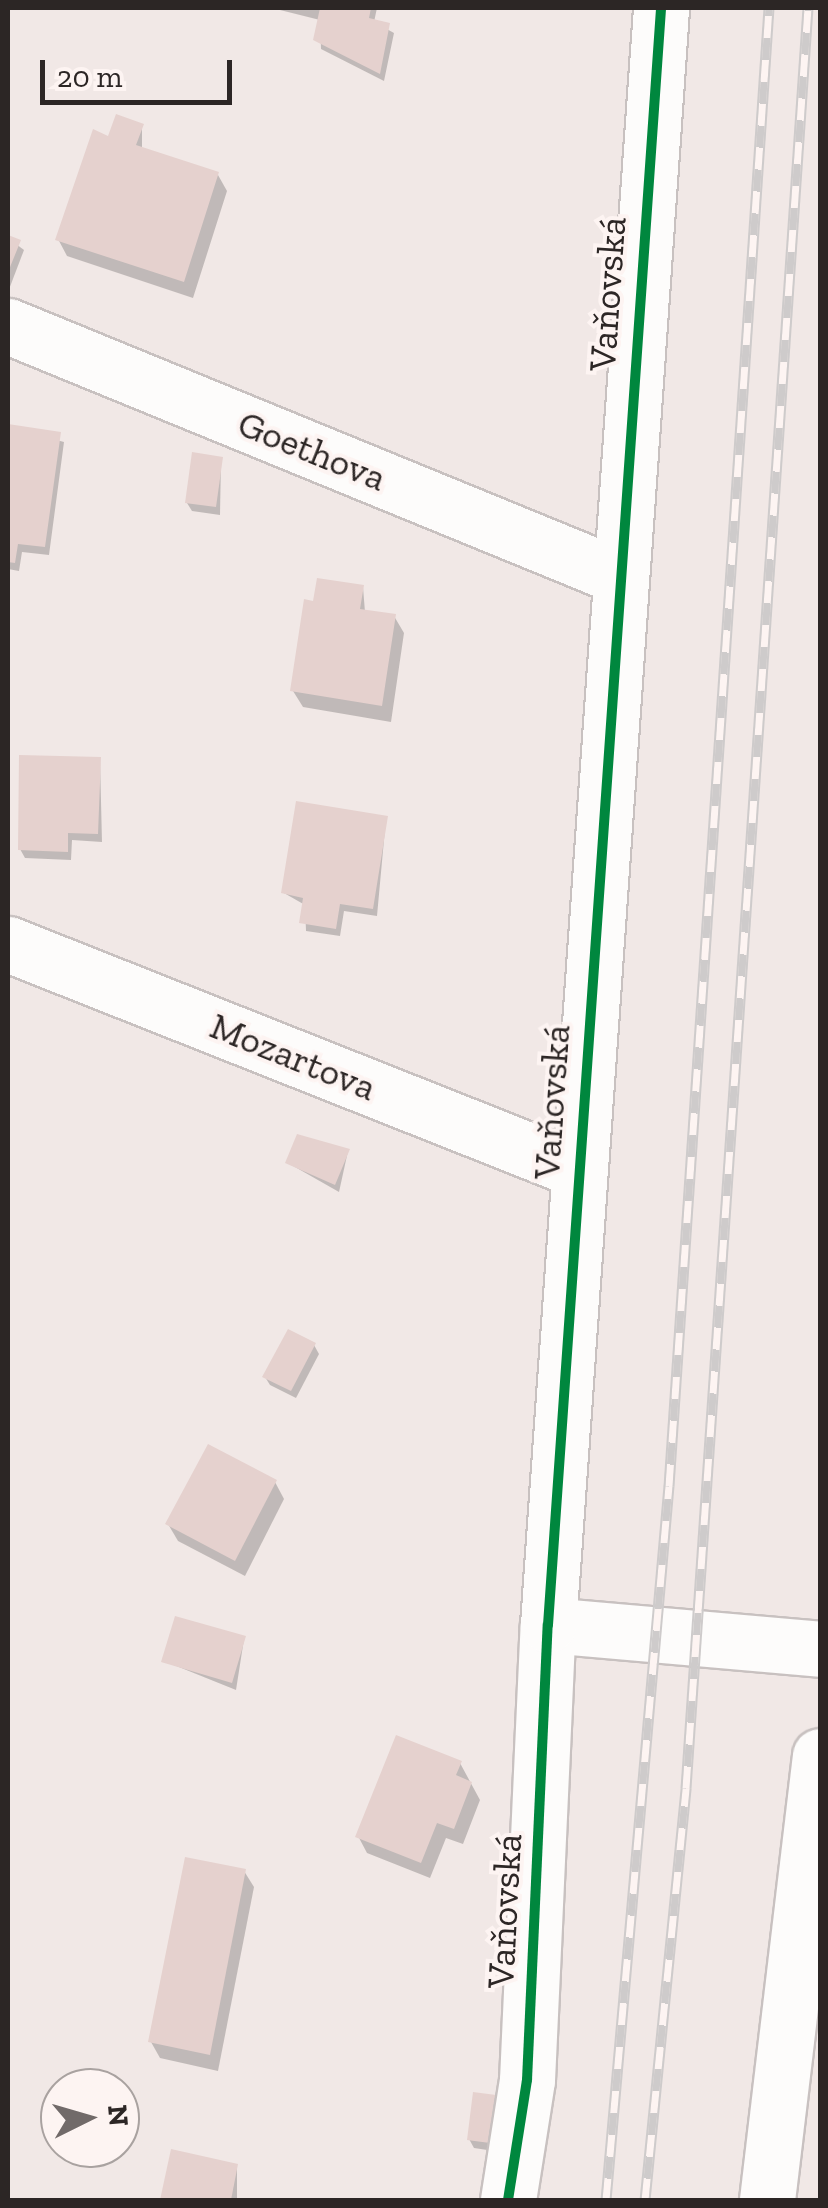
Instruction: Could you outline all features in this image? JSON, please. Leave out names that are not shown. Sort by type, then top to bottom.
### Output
[{"type":"street","name":"Vaňovská","points":[[508,2200],[527,2080],[548,1625],[616,575],[660,8]]},
{"type":"street","name":"Goethova","points":[[8,326],[616,575]]},
{"type":"street","name":"Mozartova","points":[[8,944],[578,1170]]},
{"type":"street","points":[[548,1625],[820,1649]]},
{"type":"street","points":[[767,2200],[820,1756]]},
{"type":"building","points":[[320,8],[371,8],[369,18],[390,23],[380,74],[313,40]]},
{"type":"building","points":[[116,114],[144,124],[136,145],[219,172],[184,282],[55,240],[93,129],[108,136]]},
{"type":"building","points":[[8,235],[21,240],[8,272]]},
{"type":"building","points":[[8,424],[61,432],[45,547],[18,544],[15,563],[8,562]]},
{"type":"building","points":[[192,452],[223,457],[216,507],[185,503]]},
{"type":"building","points":[[317,578],[364,585],[360,609],[396,614],[382,706],[290,691],[304,599],[313,601]]},
{"type":"building","points":[[19,755],[101,757],[98,834],[68,833],[68,852],[18,850]]},
{"type":"building","points":[[296,801],[388,816],[373,909],[340,904],[336,929],[299,923],[303,898],[281,893]]},
{"type":"building","points":[[297,1134],[350,1149],[335,1185],[285,1163]]},
{"type":"building","points":[[288,1329],[316,1343],[291,1391],[262,1377]]},
{"type":"building","points":[[208,1444],[277,1480],[235,1561],[165,1524]]},
{"type":"building","points":[[175,1616],[246,1636],[232,1683],[161,1662]]},
{"type":"building","points":[[396,1735],[462,1761],[456,1775],[472,1782],[454,1829],[437,1823],[421,1863],[355,1837]]},
{"type":"building","points":[[185,1857],[246,1869],[210,2055],[148,2042]]},
{"type":"building","points":[[473,2092],[496,2095],[490,2143],[467,2140]]},
{"type":"building","points":[[171,2149],[238,2164],[231,2200],[160,2200]]},
{"type":"railway","points":[[606,2200],[669,1486],[769,8]]},
{"type":"railway","points":[[645,2200],[686,1788],[808,8]]},
{"type":"cycle path","points":[[508,2200],[527,2080],[548,1625],[661,8]]}]
